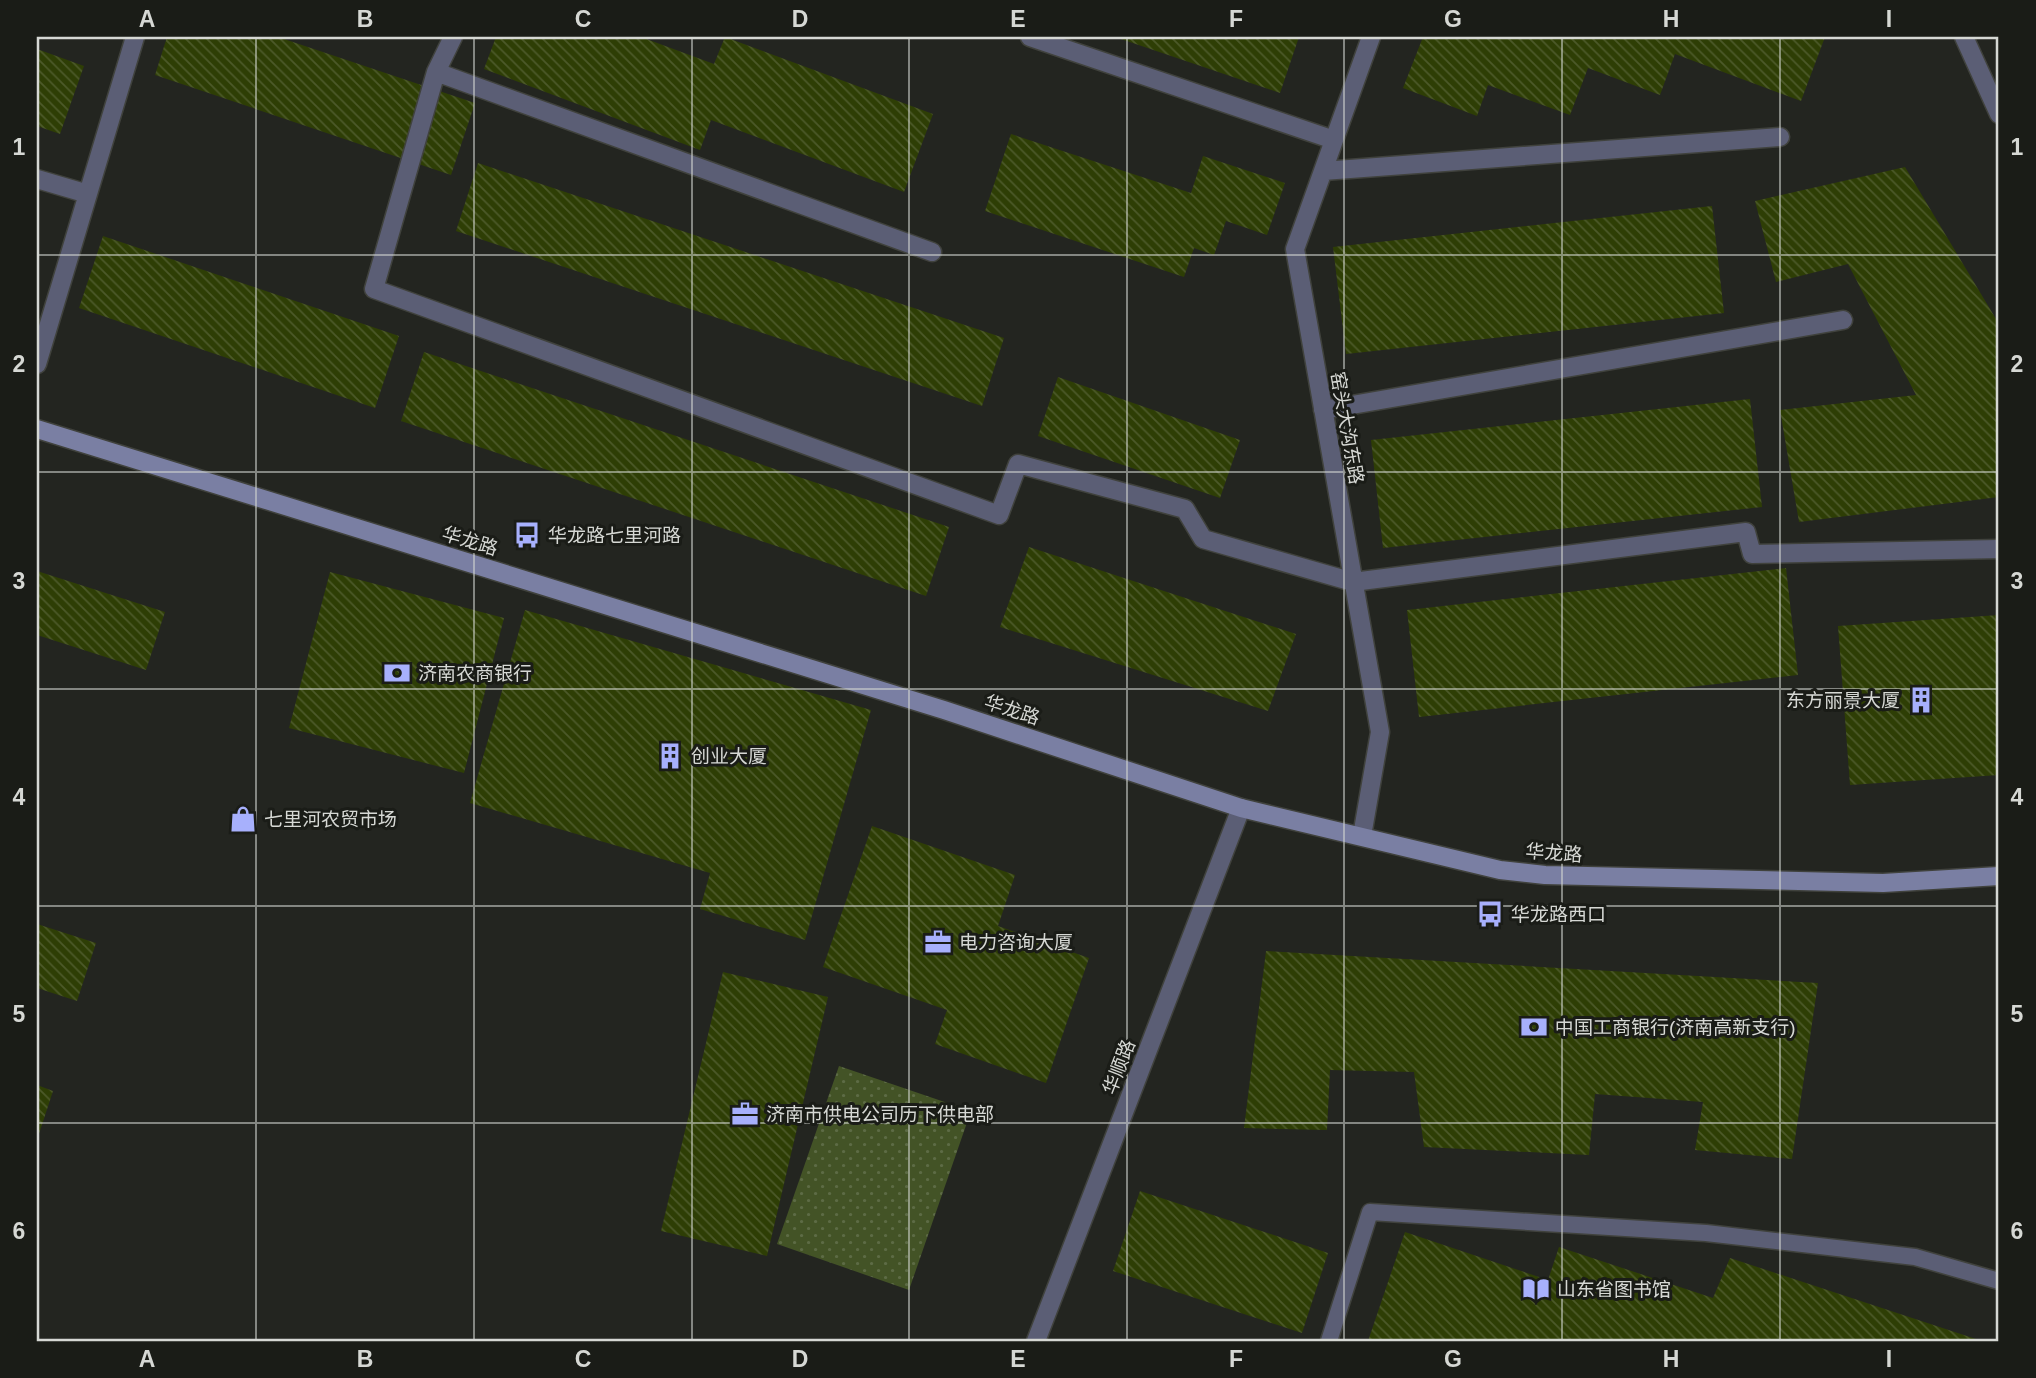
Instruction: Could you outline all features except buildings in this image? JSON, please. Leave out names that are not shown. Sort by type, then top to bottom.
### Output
[{"type":"main road","name":"华龙路","points":[[37,429],[944,709],[1241,808],[1500,870],[1545,875],[1883,883],[1999,876]]},
{"type":"street","points":[[37,364],[135,37]]},
{"type":"street","points":[[453,37],[436,72],[374,289],[999,515],[1018,464],[1185,509],[1203,539],[1353,582],[1746,532],[1752,554],[1999,549]]},
{"type":"street","points":[[1030,37],[1334,140]]},
{"type":"street","name":"窑头大沟东路","points":[[1362,836],[1380,732],[1295,249],[1371,37]]},
{"type":"street","points":[[1964,37],[1999,114]]},
{"type":"street","points":[[436,72],[932,252]]},
{"type":"street","points":[[1322,171],[1780,137]]},
{"type":"street","points":[[37,179],[88,194]]},
{"type":"street","points":[[1323,410],[1843,320]]},
{"type":"street","name":"华顺路","points":[[1037,1341],[1241,808]]},
{"type":"lane","points":[[1329,1341],[1370,1212],[1706,1233],[1915,1258],[1999,1281]]},
{"type":"green space","points":[[839,1066],[971,1111],[909,1290],[777,1244]]},
{"type":"place","name":"华龙路七里河路","points":[[527,535]]},
{"type":"place","name":"济南农商银行","points":[[397,673]]},
{"type":"place","name":"东方丽景大厦","points":[[1921,700]]},
{"type":"place","name":"创业大厦","points":[[670,756]]},
{"type":"place","name":"七里河农贸市场","points":[[243,819]]},
{"type":"place","name":"华龙路西口","points":[[1490,914]]},
{"type":"place","name":"电力咨询大厦","points":[[938,942]]},
{"type":"place","name":"中国工商银行(济南高新支行)","points":[[1534,1027]]},
{"type":"place","name":"济南市供电公司历下供电部","points":[[745,1114]]},
{"type":"place","name":"山东省图书馆","points":[[1536,1289]]}]
